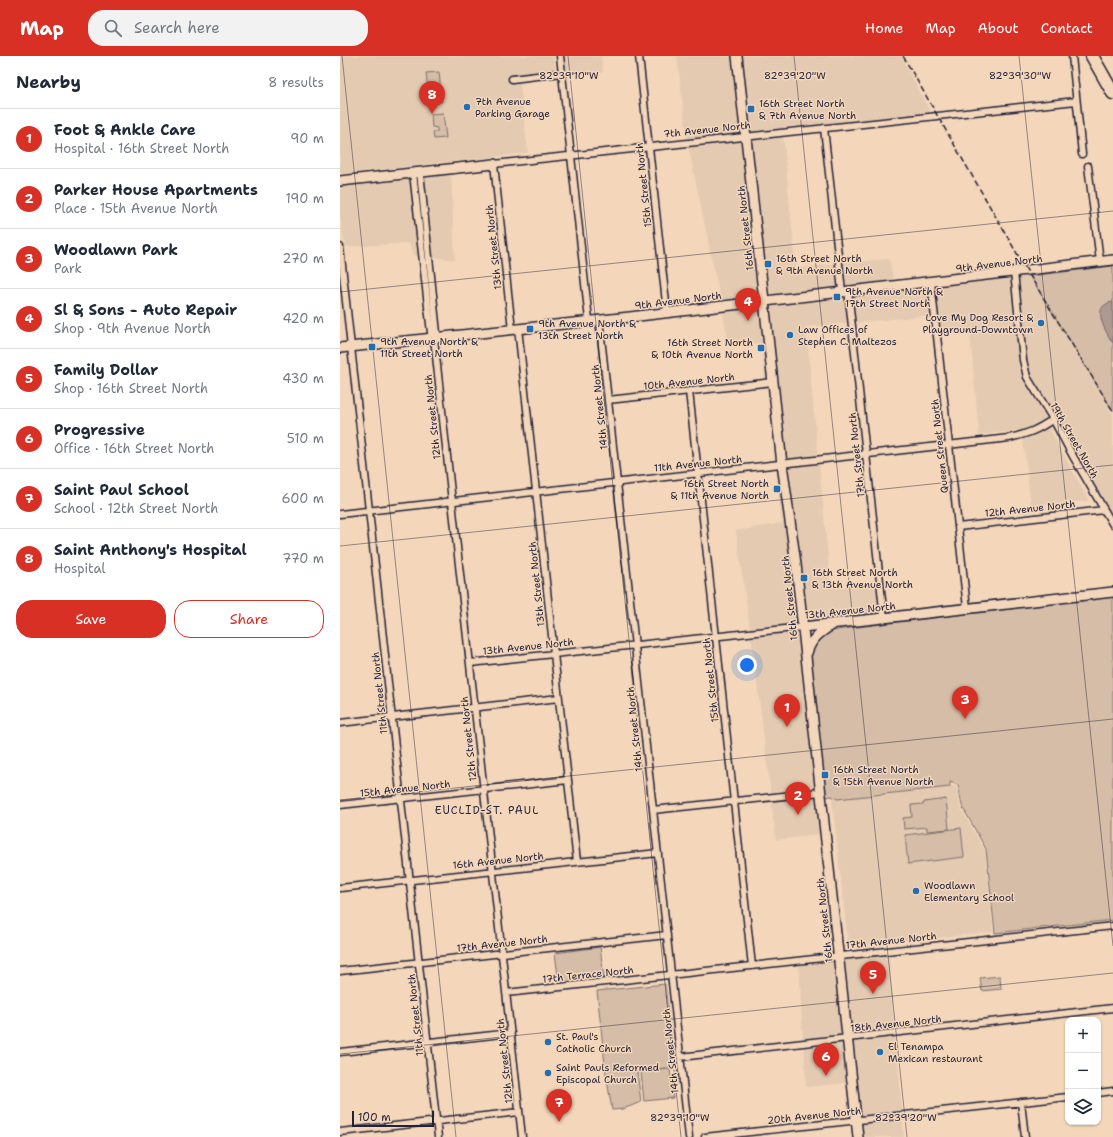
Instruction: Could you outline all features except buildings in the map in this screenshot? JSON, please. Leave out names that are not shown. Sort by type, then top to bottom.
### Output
[{"type":"highway","points":[[1092,56],[1113,93]]},
{"type":"street","points":[[560,56],[589,320]]},
{"type":"street","name":"15th Street North","points":[[639,56],[667,312]]},
{"type":"street","name":"16th Street North","points":[[737,56],[782,464],[803,626],[858,1137]]},
{"type":"street","points":[[1072,56],[1082,154]]},
{"type":"street","points":[[512,79],[562,73]]},
{"type":"street","name":"7th Avenue North","points":[[340,181],[649,146],[1076,101]]},
{"type":"street","name":"17th Street North","points":[[824,128],[866,454],[884,618]]},
{"type":"street","name":"13th Street North","points":[[494,164],[536,491],[577,862]]},
{"type":"street","points":[[1088,166],[1100,262]]},
{"type":"street","name":"12th Street North","points":[[416,173],[431,333],[434,338],[522,1137]]},
{"type":"street","name":"11th Street North","points":[[340,247],[438,1137]]},
{"type":"street","name":"9th Avenue North","points":[[340,348],[599,320],[1113,260]]},
{"type":"street","name":"19th Street North","points":[[1014,272],[1023,360],[1026,373],[1031,385],[1053,419],[1113,525]]},
{"type":"street","name":"Queen Street North","points":[[931,282],[967,608]]},
{"type":"street","name":"14th Street North","points":[[599,320],[689,1137]]},
{"type":"street","name":"10th Avenue North","points":[[608,400],[773,382]]},
{"type":"street","name":"15th Street North","points":[[689,392],[752,966]]},
{"type":"street","name":"11th Avenue North","points":[[340,514],[1021,436],[1039,429],[1053,419]]},
{"type":"street","name":"12th Avenue North","points":[[958,526],[1104,510]]},
{"type":"street","name":"13th Avenue North","points":[[470,664],[1113,592]]},
{"type":"street","points":[[806,654],[810,643],[817,635],[836,623]]},
{"type":"street","points":[[340,723],[559,698]]},
{"type":"street","name":"15th Avenue North","points":[[340,805],[568,780]]},
{"type":"street","points":[[653,810],[821,792]]},
{"type":"street","name":"16th Avenue North","points":[[340,888],[658,853]]},
{"type":"street","name":"17th Avenue North","points":[[671,974],[1113,926]]},
{"type":"street","name":"17th Avenue North","points":[[340,971],[667,935]]},
{"type":"street","name":"17th Terrace North","points":[[506,993],[671,974]]},
{"type":"street","name":"18th Avenue North","points":[[680,1056],[1113,1008]]},
{"type":"street","points":[[340,1052],[511,1034]]},
{"type":"street","points":[[1101,1093],[1113,1091]]},
{"type":"street","name":"20th Avenue North","points":[[705,1137],[1065,1096]]},
{"type":"street","points":[[1021,1102],[1025,1137]]},
{"type":"street","points":[[340,1132],[519,1112]]},
{"type":"street","points":[[355,1130],[356,1137]]},
{"type":"shaded area","points":[[340,56],[553,56],[555,71],[519,76],[528,153],[340,174]]},
{"type":"shaded area","points":[[563,56],[601,56],[603,73],[565,74]]},
{"type":"shaded area","points":[[677,56],[734,56],[743,133],[687,139]]},
{"type":"shaded area","points":[[740,56],[901,56],[931,114],[844,123],[783,127],[783,129],[749,132]]},
{"type":"shaded area","points":[[439,72],[442,102],[434,100],[434,107],[430,108],[426,73]]},
{"type":"shaded area","points":[[443,113],[446,138],[434,139],[433,132],[437,132],[437,128],[432,127],[431,114]]},
{"type":"shaded area","points":[[783,135],[796,268],[837,264],[839,288],[767,298],[749,139]]},
{"type":"shaded area","points":[[744,139],[761,298],[721,303],[688,145]]},
{"type":"shaded area","points":[[451,172],[455,260],[432,257],[423,175]]},
{"type":"shaded area","points":[[411,176],[420,256],[413,255],[409,243],[345,247],[340,217],[340,184]]},
{"type":"shaded area","points":[[889,259],[894,282],[845,287],[842,263]]},
{"type":"shaded area","points":[[1113,266],[1113,411],[1030,276]]},
{"type":"shaded area","points":[[1031,273],[1030,276],[1113,415],[1113,520],[1076,456],[1057,419],[1034,383],[1027,368],[1017,275]]},
{"type":"shaded area","points":[[1011,275],[1022,369],[1030,389],[1049,418],[1038,426],[1022,432],[1022,430],[979,435],[970,333],[940,335],[934,285]]},
{"type":"shaded area","points":[[928,285],[932,315],[854,323],[851,293]]},
{"type":"shaded area","points":[[845,294],[849,323],[806,327],[818,456],[785,460],[768,304]]},
{"type":"shaded area","points":[[1113,302],[1113,343],[1101,320],[1101,314],[1102,308],[1106,304]]},
{"type":"shaded area","points":[[762,305],[770,379],[765,380],[761,344],[729,343],[722,309]]},
{"type":"shaded area","points":[[1048,426],[1089,501],[1031,506],[1023,438],[1040,432]]},
{"type":"shaded area","points":[[819,463],[831,588],[875,583],[880,615],[806,623],[786,466]]},
{"type":"shaded area","points":[[776,467],[780,467],[800,624],[750,629],[736,531],[782,523]]},
{"type":"shaded area","points":[[1113,597],[1113,920],[995,933],[986,849],[962,806],[958,785],[950,782],[950,787],[837,799],[832,796],[825,797],[811,656],[813,648],[820,636],[838,630]]},
{"type":"shaded area","points":[[799,630],[817,789],[771,794],[751,636]]},
{"type":"shaded area","name":"Woodlawn Elementary School","points":[[956,786],[960,807],[985,851],[993,932],[852,947],[848,943],[832,799]]},
{"type":"shaded area","points":[[818,795],[822,834],[776,840],[771,801]]},
{"type":"shaded area","points":[[946,799],[949,829],[927,831],[927,827],[904,829],[903,818],[912,817],[911,805],[924,804],[924,802]]},
{"type":"shaded area","points":[[961,828],[964,857],[908,864],[905,835]]},
{"type":"shaded area","points":[[600,947],[604,978],[559,984],[555,953]]},
{"type":"shaded area","points":[[889,954],[895,1030],[850,1034],[842,959]]},
{"type":"shaded area","points":[[836,959],[845,1035],[803,1040],[799,964]]},
{"type":"shaded area","points":[[1000,976],[1001,989],[982,991],[980,978]]},
{"type":"shaded area","points":[[665,984],[674,1067],[637,1071],[641,1102],[623,1109],[612,1110],[606,1074],[597,991]]},
{"type":"shaded area","points":[[896,1036],[902,1112],[859,1117],[851,1041]]},
{"type":"shaded area","points":[[845,1041],[854,1117],[849,1118],[846,1083],[806,1087],[804,1046]]},
{"type":"shaded area","points":[[670,1069],[673,1098],[644,1101],[641,1072]]},
{"type":"shaded area","points":[[902,1118],[904,1137],[861,1137],[860,1123]]},
{"type":"railway","points":[[903,56],[1030,276],[1113,411]]},
{"type":"place","name":"7th Avenue Parking Garage","points":[[467,107]]},
{"type":"place","name":"16th Street North & 7th Avenue North","points":[[751,109]]},
{"type":"place","name":"Saint Anthony's Hospital","points":[[432,114]]},
{"type":"place","name":"16th Street North & 9th Avenue North","points":[[768,264]]},
{"type":"place","name":"9th Avenue North & 17th Street North","points":[[837,297]]},
{"type":"place","name":"Sl & Sons - Auto Repair","points":[[748,321]]},
{"type":"place","name":"Love My Dog Resort & Playground-Downtown","points":[[1041,323]]},
{"type":"place","name":"9th Avenue North & 13th Street North","points":[[530,329]]},
{"type":"place","name":"Law Offices of Stephen C. Maltezos","points":[[790,335]]},
{"type":"place","name":"9th Avenue North & 11th Street North","points":[[372,347]]},
{"type":"place","name":"16th Street North & 10th Avenue North","points":[[761,348]]},
{"type":"place","name":"16th Street North & 11th Avenue North","points":[[777,489]]},
{"type":"place","name":"16th Street North & 13th Avenue North","points":[[804,578]]},
{"type":"place","name":"Woodlawn Park","points":[[965,719]]},
{"type":"place","name":"Foot & Ankle Care","points":[[787,727]]},
{"type":"place","name":"16th Street North & 15th Avenue North","points":[[825,775]]},
{"type":"place","name":"Parker House Apartments","points":[[798,815]]},
{"type":"place","name":"Woodlawn Elementary School","points":[[916,891]]},
{"type":"place","name":"Family Dollar","points":[[873,994]]},
{"type":"place","name":"St. Paul's Catholic Church","points":[[548,1042]]},
{"type":"place","name":"El Tenampa Mexican restaurant","points":[[880,1052]]},
{"type":"place","name":"Saint Pauls Reformed Episcopal Church","points":[[548,1073]]},
{"type":"place","name":"Progressive","points":[[826,1076]]},
{"type":"place","name":"Saint Paul School","points":[[559,1122]]},
{"type":"district","name":"EUCLID-ST. PAUL","points":[[487,810]]}]
